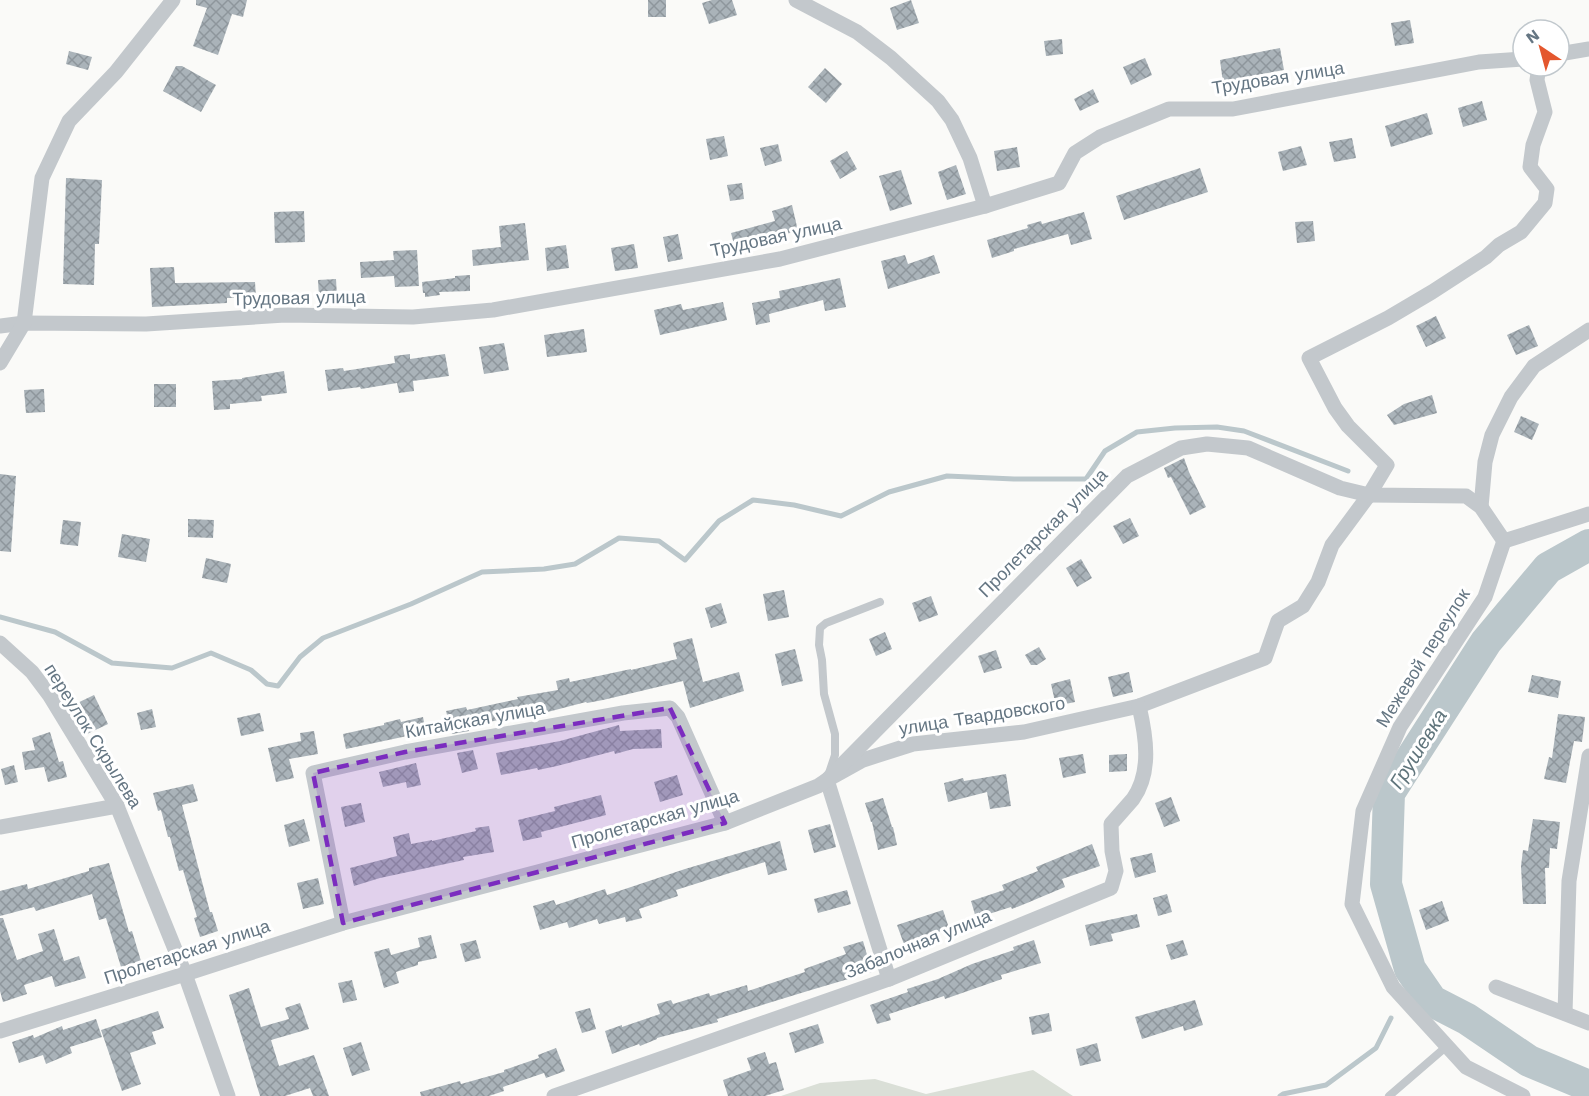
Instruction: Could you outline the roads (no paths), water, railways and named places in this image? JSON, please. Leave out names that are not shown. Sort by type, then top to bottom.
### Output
[{"type":"street","points":[[0,363],[24,323],[42,178],[69,121],[116,72],[173,0]]},
{"type":"street","points":[[796,0],[857,32],[891,58],[938,101],[952,120],[970,158],[985,206]]},
{"type":"street","points":[[1571,52],[1589,49]]},
{"type":"street","name":"Трудовая улица","points":[[0,326],[24,323],[147,324],[285,315],[413,317],[494,310],[780,259],[985,206],[1059,183],[1075,153],[1100,137],[1169,109],[1233,109],[1479,62],[1511,59]]},
{"type":"street","name":"улица Твардовского","points":[[826,780],[863,760],[913,744],[1024,732],[1139,706],[1265,658],[1278,621],[1303,606],[1318,582],[1332,545],[1369,495],[1387,465],[1348,426],[1335,408],[1309,358],[1388,318],[1486,257],[1499,244],[1521,232],[1545,203],[1546,189],[1530,167],[1533,144],[1545,112],[1537,78]]},
{"type":"street","points":[[1589,330],[1534,366],[1511,397],[1492,435],[1485,462],[1481,507],[1504,541],[1589,514]]},
{"type":"street","name":"Пролетарская улица","points":[[0,1031],[343,923],[725,823],[818,786],[1127,476],[1181,448],[1207,444],[1248,448],[1340,489],[1369,495],[1466,496],[1481,507]]},
{"type":"street","name":"Межевой переулок","points":[[1504,541],[1485,597],[1400,727],[1363,811],[1353,904],[1393,987],[1466,1067],[1523,1096]]},
{"type":"street","name":"переулок Скрылева","points":[[0,643],[32,672],[50,696],[117,806],[184,974],[228,1096]]},
{"type":"street","name":"Забалочная улица","points":[[554,1096],[889,979],[1111,888],[1116,871],[1112,851],[1111,824],[1134,797],[1143,778],[1146,756],[1139,706]]},
{"type":"street","name":"Китайская улица","points":[[343,923],[313,773],[405,752],[623,713],[670,708],[678,717],[725,823]]},
{"type":"street","points":[[1565,1013],[1569,881],[1589,756]]},
{"type":"street","points":[[826,780],[889,979]]},
{"type":"street","points":[[0,826],[117,806]]},
{"type":"street","points":[[1496,987],[1589,1023]]},
{"type":"lane","points":[[826,780],[835,755],[835,734],[824,694],[819,645],[820,628],[826,623],[880,602]]},
{"type":"lane","points":[[1389,1096],[1447,1046]]},
{"type":"waterway","points":[[0,617],[55,632],[112,663],[172,668],[211,653],[251,670],[267,684],[278,686],[300,657],[323,638],[411,604],[482,572],[544,569],[575,564],[619,538],[659,541],[685,560],[719,521],[753,500],[794,505],[841,516],[889,492],[947,476],[1086,479],[1105,451],[1137,432],[1175,428],[1217,427],[1244,431],[1348,471]]},
{"type":"waterway","name":"Грушевка","points":[[1589,545],[1548,568],[1486,642],[1389,793],[1386,884],[1410,969],[1432,1001],[1467,1019],[1529,1061],[1589,1086]]},
{"type":"waterway","points":[[1280,1096],[1326,1085],[1376,1048],[1391,1018]]}]
